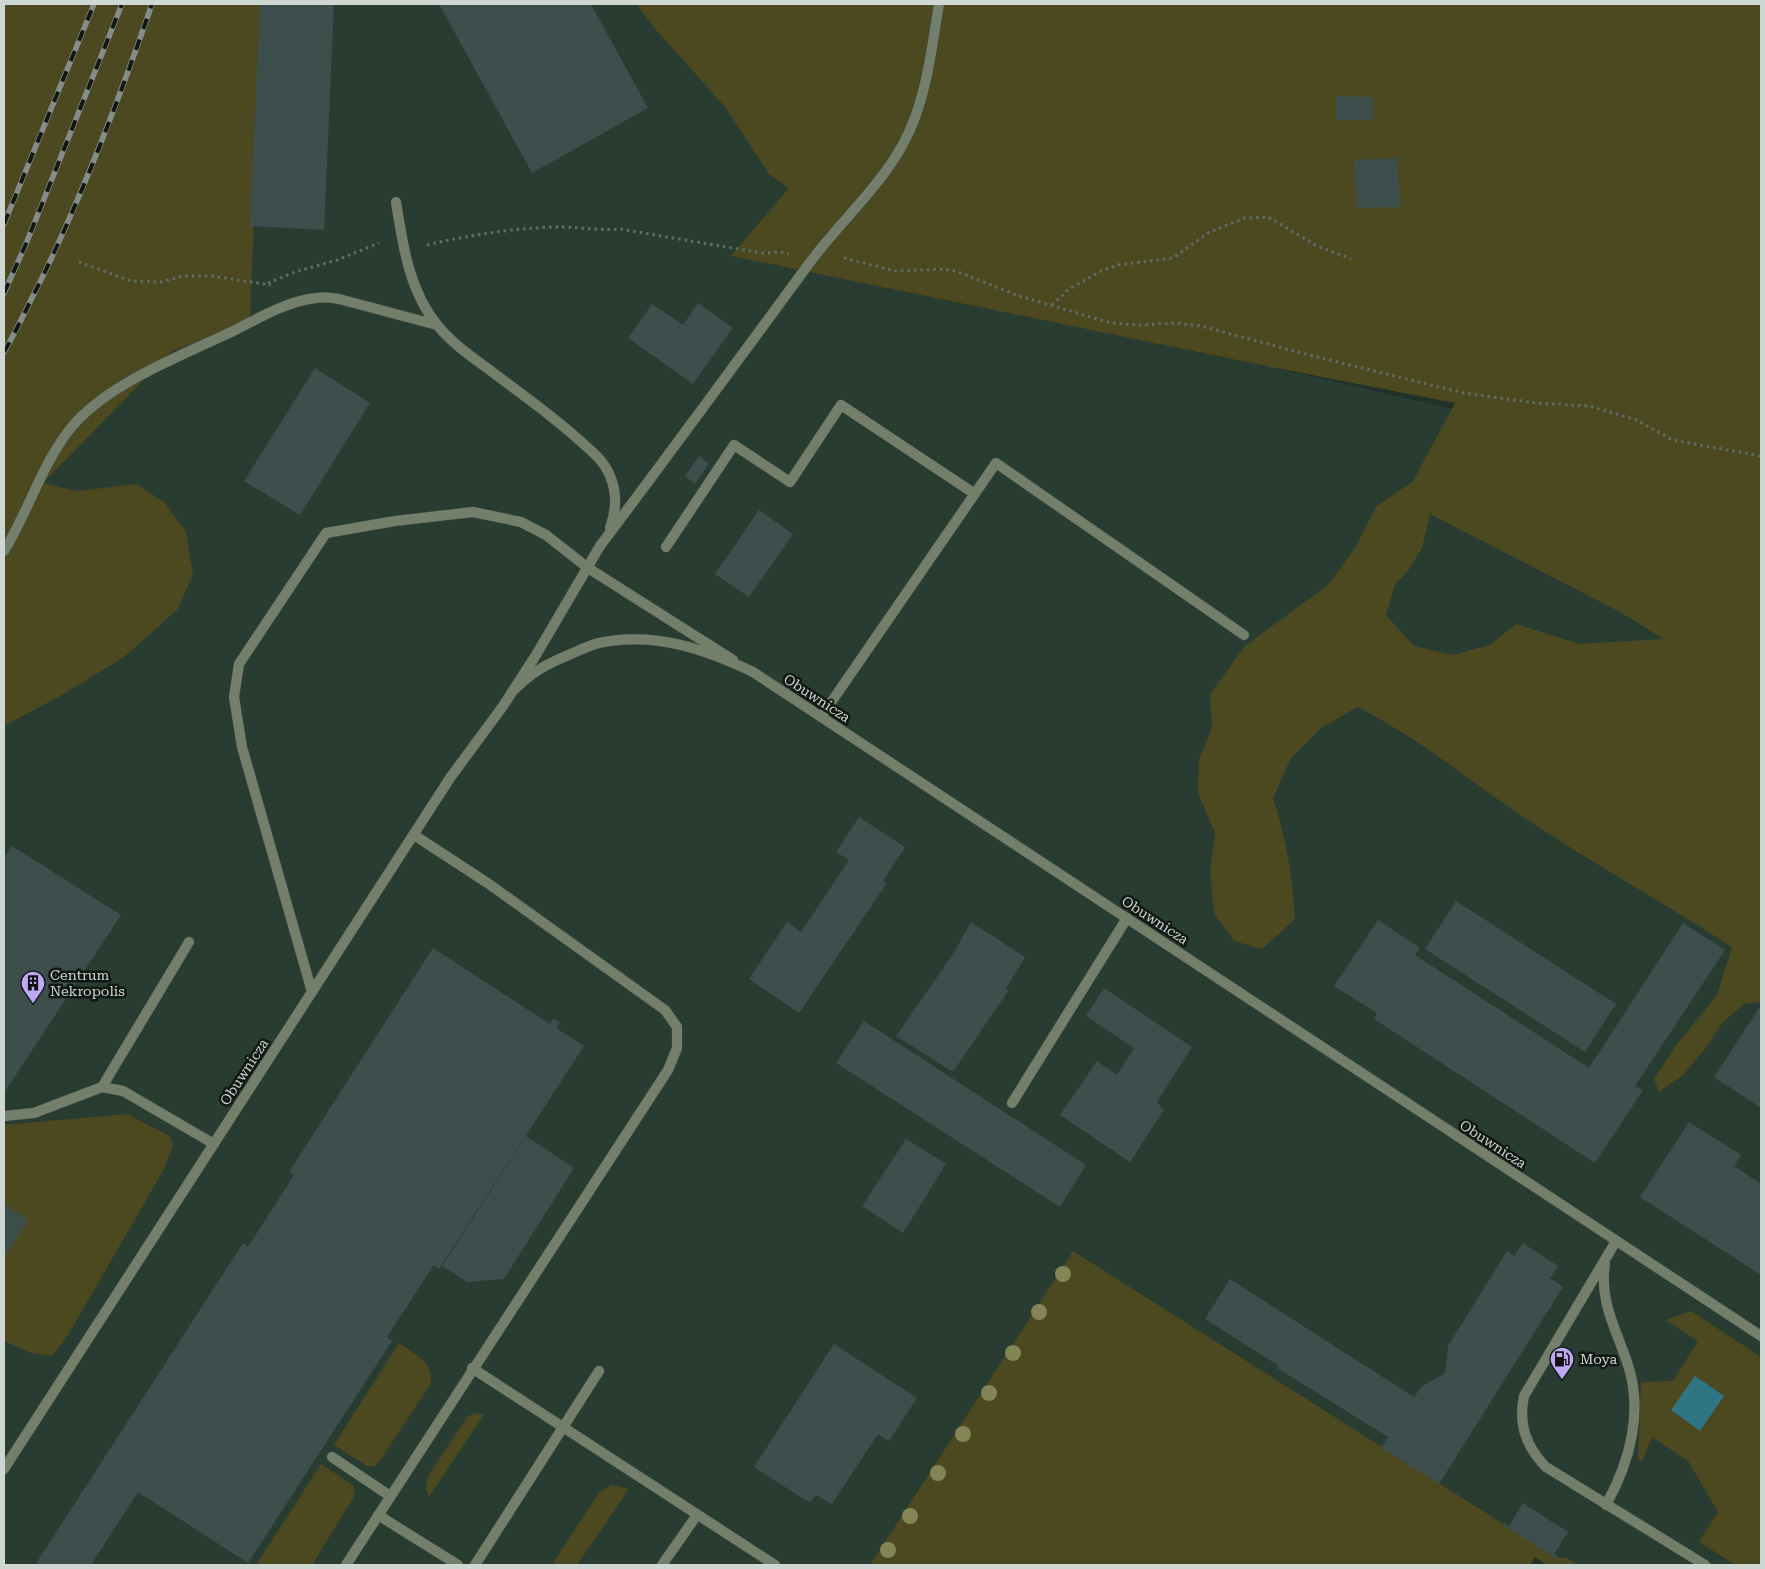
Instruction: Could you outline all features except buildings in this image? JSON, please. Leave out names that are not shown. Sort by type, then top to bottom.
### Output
[{"type":"street","points":[[600,546],[674,450],[812,260],[846,217],[891,167],[910,131],[922,95],[939,4]]},
{"type":"street","points":[[396,202],[404,248],[418,296],[437,325],[465,352],[545,411],[600,459],[610,476],[615,497],[614,516],[600,546]]},
{"type":"street","points":[[4,551],[14,536],[59,445],[76,422],[103,398],[131,382],[272,312],[308,299],[324,297],[339,299],[437,325]]},
{"type":"street","points":[[666,547],[734,445],[790,482],[841,405],[975,494]]},
{"type":"street","points":[[821,717],[996,463],[1244,635]]},
{"type":"street","points":[[312,992],[242,747],[234,696],[239,664],[326,533],[395,521],[473,512],[522,522],[546,535],[588,568],[753,672]]},
{"type":"street","name":"Obuwnicza","points":[[4,1468],[450,778],[536,655],[600,546]]},
{"type":"street","name":"Obuwnicza","points":[[511,693],[544,665],[599,643],[638,639],[677,643],[717,655],[753,672],[1761,1336]]},
{"type":"street","points":[[346,1565],[472,1368],[668,1070],[677,1048],[677,1028],[665,1010],[489,884],[414,835]]},
{"type":"street","points":[[1012,1104],[1127,918]]},
{"type":"street","points":[[102,1087],[189,942]]},
{"type":"street","points":[[4,1116],[34,1113],[102,1087],[123,1091],[214,1144]]},
{"type":"street","points":[[1616,1241],[1524,1396],[1523,1432],[1537,1458],[1546,1467],[1706,1565]]},
{"type":"street","points":[[1606,1258],[1603,1288],[1608,1314],[1628,1364],[1634,1394],[1634,1422],[1623,1469],[1606,1505]]},
{"type":"street","points":[[472,1368],[774,1565]]},
{"type":"street","points":[[475,1565],[599,1371]]},
{"type":"street","points":[[332,1457],[390,1496]]},
{"type":"street","points":[[378,1515],[458,1565]]},
{"type":"street","points":[[662,1565],[697,1515]]},
{"type":"path","points":[[1052,305],[1069,289],[1101,271],[1118,265],[1173,258],[1208,233],[1245,218],[1268,218],[1319,247],[1351,259]]},
{"type":"path","points":[[404,248],[484,232],[554,227],[603,231],[620,229],[762,253],[780,252],[812,260],[822,257],[846,258],[895,271],[942,269],[956,271],[1016,295],[1111,323],[1141,325],[1176,322],[1201,326],[1464,393],[1536,403],[1589,406],[1637,420],[1672,440],[1761,456]]},
{"type":"path","points":[[266,284],[295,272],[338,260],[401,235]]},
{"type":"path","points":[[79,262],[130,282],[162,282],[183,276],[211,276],[279,286]]},
{"type":"shaded area","points":[[4,4],[114,410],[172,351],[250,323],[262,4],[652,4],[807,167],[732,256],[1271,367],[1761,480],[1761,1565],[1568,1565],[1354,1432],[1073,1251],[870,1565],[4,1565]]},
{"type":"shaded area","points":[[4,4],[262,4],[250,323],[172,351],[43,483],[77,491],[137,484],[165,503],[186,532],[193,575],[177,610],[124,657],[62,695],[4,726]]},
{"type":"shaded area","points":[[636,4],[1761,4],[1761,1002],[1744,1004],[1722,1023],[1704,1050],[1684,1074],[1659,1092],[1654,1079],[1677,1044],[1717,995],[1732,947],[1513,810],[1418,742],[1357,707],[1321,728],[1291,758],[1273,798],[1288,858],[1295,919],[1262,949],[1234,941],[1214,913],[1210,872],[1215,833],[1198,793],[1199,760],[1212,727],[1210,694],[1245,646],[1329,584],[1355,548],[1376,507],[1413,481],[1455,403],[731,256],[789,188],[769,174],[726,108],[658,32]],"holes":[[[1430,514],[1620,612],[1664,639],[1580,644],[1516,624],[1490,645],[1453,655],[1414,646],[1386,615],[1395,584],[1408,571],[1422,548]]]},
{"type":"shaded area","points":[[127,1114],[170,1136],[173,1146],[164,1169],[68,1335],[52,1356],[31,1353],[4,1341],[4,1125]]},
{"type":"shaded area","points":[[1073,1251],[1557,1558],[1566,1558],[1579,1565],[1547,1565],[1535,1557],[1530,1565],[870,1565]]},
{"type":"shaded area","points":[[1691,1311],[1761,1357],[1761,1565],[1736,1565],[1699,1542],[1718,1512],[1688,1461],[1652,1437],[1642,1462],[1638,1459],[1641,1382],[1673,1381],[1698,1341],[1666,1320]]},
{"type":"shaded area","points":[[399,1343],[417,1355],[426,1364],[431,1376],[431,1383],[381,1459],[375,1466],[367,1466],[334,1445]]},
{"type":"shaded area","points":[[477,1413],[484,1415],[429,1497],[426,1489],[428,1476],[468,1416]]},
{"type":"shaded area","points":[[321,1464],[353,1485],[355,1495],[312,1565],[256,1565]]},
{"type":"shaded area","points":[[612,1485],[629,1489],[577,1565],[552,1565],[599,1492]]},
{"type":"water","points":[[1695,1376],[1724,1396],[1700,1431],[1671,1410]]},
{"type":"railway","points":[[4,224],[94,4]]},
{"type":"railway","points":[[4,293],[26,244],[122,4]]},
{"type":"railway","points":[[4,352],[19,325],[73,211],[127,74],[152,4]]},
{"type":"place","name":"Centrum Nekropolis","points":[[33,1004]]},
{"type":"place","name":"Moya","points":[[1562,1380]]}]
